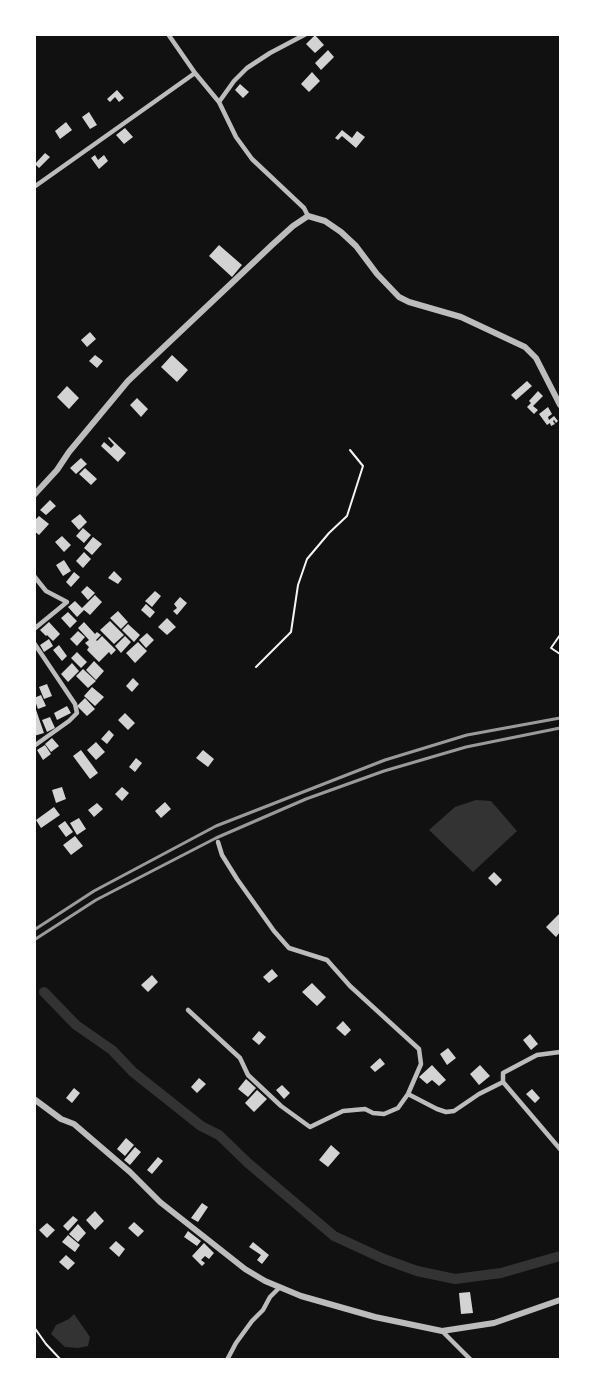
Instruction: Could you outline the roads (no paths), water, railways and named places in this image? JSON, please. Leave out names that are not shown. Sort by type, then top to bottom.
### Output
[{"type":"street","points":[[168,34],[219,102],[236,137],[252,159],[304,208],[308,216],[325,221],[341,232],[356,246],[377,274],[399,297],[461,317],[525,347],[536,358],[561,405]]},
{"type":"street","points":[[219,102],[247,68],[306,34]]},
{"type":"street","points":[[34,187],[195,73]]},
{"type":"street","points":[[34,495],[57,470],[69,452],[128,381],[272,245],[308,216]]},
{"type":"street","points":[[34,576],[46,591],[67,602],[34,629]]},
{"type":"street","points":[[34,644],[75,704],[77,713],[34,746]]},
{"type":"street","points":[[188,1010],[240,1058],[248,1075],[281,1106],[310,1127],[343,1111],[365,1109],[373,1113],[384,1114],[398,1108],[408,1094],[421,1064],[419,1049],[350,986],[327,960],[289,948],[274,932],[222,855],[219,842]]},
{"type":"street","points":[[561,1052],[537,1055],[502,1073],[503,1082],[561,1149]]},
{"type":"street","points":[[408,1094],[437,1109],[446,1112],[454,1111],[479,1094],[503,1082]]},
{"type":"street","points":[[34,1099],[61,1119],[74,1124],[130,1172],[160,1202],[245,1269],[265,1281],[301,1296],[402,1323],[442,1331],[494,1323],[561,1299]]},
{"type":"street","points":[[227,1359],[241,1336],[280,1287]]},
{"type":"street","points":[[442,1331],[471,1359]]},
{"type":"waterway","points":[[44,992],[76,1025],[112,1050],[133,1072],[201,1126],[219,1135],[248,1163],[334,1236],[417,1271],[455,1279],[501,1273],[560,1256]]},
{"type":"railway","points":[[34,930],[94,891],[216,826],[385,760],[467,735],[560,718]]},
{"type":"railway","points":[[34,940],[96,900],[216,838],[306,799],[384,771],[466,747],[560,728]]}]
